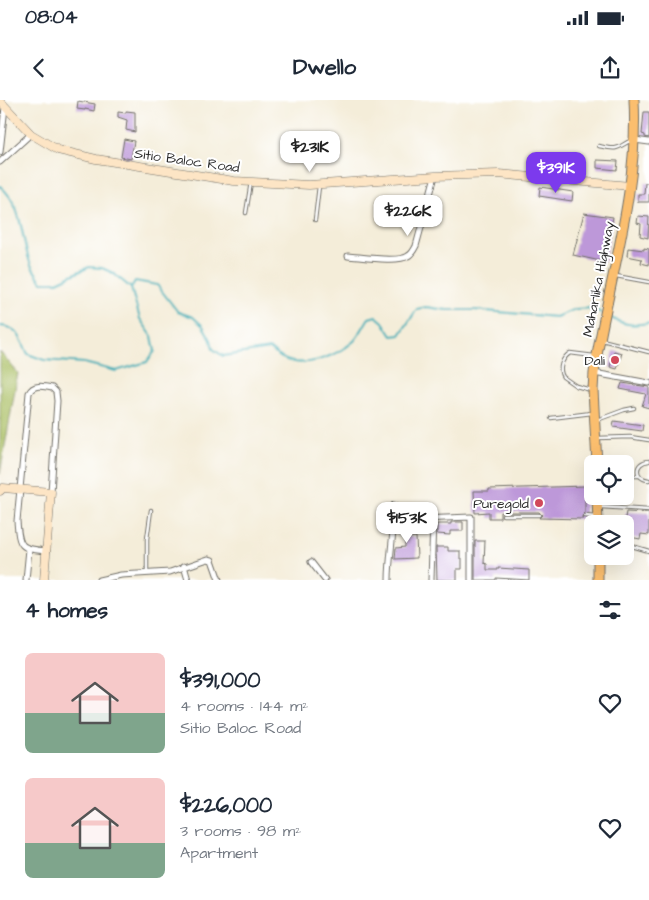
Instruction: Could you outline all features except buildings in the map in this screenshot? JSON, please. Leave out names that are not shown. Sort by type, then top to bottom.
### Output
[{"type":"main road","name":"Maharlika Highway","points":[[597,455],[593,390],[594,373],[630,186],[635,140],[634,100]]},
{"type":"main road","points":[[598,507],[598,515]]},
{"type":"main road","points":[[598,565],[598,580]]},
{"type":"street","points":[[0,152],[3,104]]},
{"type":"street","name":"Sitio Baloc Road","points":[[3,104],[31,134],[58,150],[78,156],[234,181],[320,184],[435,176],[498,174],[630,186]]},
{"type":"street","points":[[0,162],[31,134]]},
{"type":"street","points":[[635,140],[649,142]]},
{"type":"street","points":[[348,256],[391,259],[407,258],[416,246],[435,176]]},
{"type":"street","points":[[594,373],[649,383]]},
{"type":"street","points":[[44,580],[47,551],[57,401],[56,392],[52,388],[36,386],[30,389],[29,393],[17,521],[18,538],[22,546],[29,550],[47,551]]},
{"type":"street","points":[[0,491],[3,488],[51,492]]},
{"type":"street","points":[[389,580],[389,564],[395,520],[394,505]]},
{"type":"street","points":[[395,520],[471,517],[471,580]]},
{"type":"street","points":[[431,580],[433,520]]},
{"type":"street","points":[[26,580],[29,550]]},
{"type":"street","points":[[102,580],[121,575],[170,572],[208,559],[212,560],[219,580]]},
{"type":"street","points":[[311,562],[325,580]]},
{"type":"street","points":[[184,566],[188,580]]},
{"type":"lane","points":[[599,146],[618,148],[625,142],[635,140]]},
{"type":"lane","points":[[246,213],[251,181]]},
{"type":"lane","points":[[314,220],[320,184]]},
{"type":"lane","points":[[613,275],[649,282]]},
{"type":"lane","points":[[600,340],[649,352]]},
{"type":"lane","points":[[593,390],[576,386],[563,377],[560,368],[566,356],[570,353],[596,356]]},
{"type":"lane","points":[[551,418],[594,417],[634,408]]},
{"type":"lane","points":[[596,438],[630,437],[649,440]]},
{"type":"lane","points":[[639,476],[638,466],[642,462],[649,461]]},
{"type":"lane","points":[[634,476],[649,480]]},
{"type":"lane","points":[[598,507],[649,510]]},
{"type":"lane","points":[[147,574],[146,539],[151,510]]},
{"type":"lane","points":[[503,515],[539,515]]},
{"type":"lane","points":[[634,547],[649,551]]},
{"type":"green space","points":[[0,352],[18,373],[0,474]]},
{"type":"waterway","points":[[0,186],[13,203],[20,223],[27,255],[42,282],[57,282],[89,267],[102,268],[113,273],[131,288],[140,319],[152,336],[155,351],[147,362],[116,371],[84,363],[44,360],[28,354],[21,338],[15,331],[0,326]]},
{"type":"waterway","points":[[131,288],[135,281],[157,285],[178,312],[193,317],[203,326],[211,340],[213,349],[223,356],[270,349],[282,358],[300,363],[320,360],[339,352],[354,341],[369,318],[376,316],[383,322],[392,336],[400,335],[417,309],[426,307],[556,317],[575,309],[593,308],[601,313]]},
{"type":"waterway","points":[[607,316],[628,324],[649,323]]},
{"type":"place","name":"Dali","points":[[615,360]]},
{"type":"place","name":"Puregold","points":[[539,503]]}]
